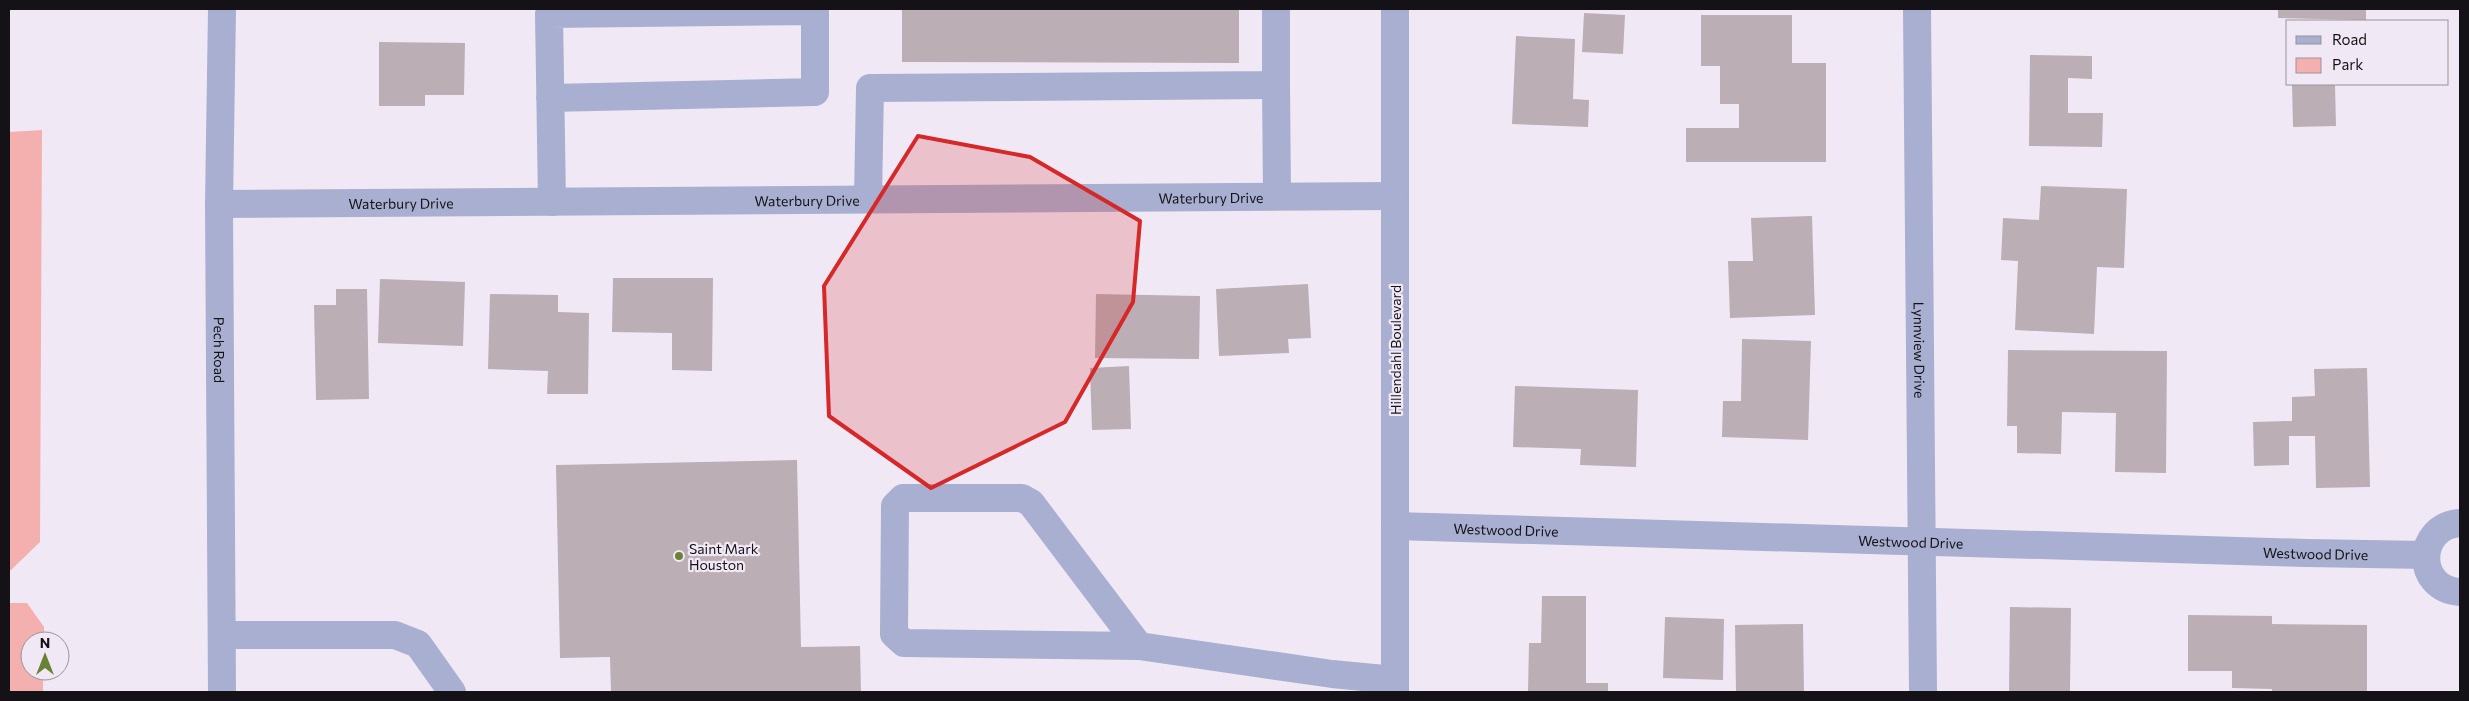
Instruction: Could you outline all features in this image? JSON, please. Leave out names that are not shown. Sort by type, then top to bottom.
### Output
[{"type":"street","name":"Pech Road","points":[[222,9],[218,204],[222,692]]},
{"type":"street","points":[[1276,9],[1277,196]]},
{"type":"street","name":"Hillendahl Boulevard","points":[[1395,9],[1395,686]]},
{"type":"street","name":"Lynnview Drive","points":[[1917,9],[1923,692]]},
{"type":"street","points":[[550,98],[814,92],[814,10],[549,14],[550,98],[552,202]]},
{"type":"street","points":[[868,199],[870,88],[1276,85]]},
{"type":"street","name":"Waterbury Drive","points":[[218,204],[1394,196]]},
{"type":"street","points":[[1139,646],[1031,504],[1022,498],[903,498],[895,506],[894,634],[904,643],[1139,646],[1332,674],[1395,686]]},
{"type":"street","points":[[2460,524],[2445,527],[2437,532],[2427,546],[2426,554],[2427,566],[2436,584],[2446,589],[2460,592]]},
{"type":"street","name":"Westwood Drive","points":[[1395,526],[2297,553],[2426,554]]},
{"type":"street","points":[[222,635],[395,635],[418,644],[452,692]]},
{"type":"highlighted area","points":[[918,136],[1030,157],[1140,221],[1133,302],[1065,422],[931,488],[829,416],[824,286]]},
{"type":"green space","points":[[42,130],[40,542],[9,570],[9,132]]},
{"type":"green space","points":[[9,603],[27,603],[44,627],[44,631],[20,631],[20,681],[43,681],[43,692],[9,692]]},
{"type":"building","points":[[902,9],[1239,9],[1239,63],[902,62]]},
{"type":"building","points":[[2278,9],[2366,9],[2366,20],[2278,18]]},
{"type":"building","points":[[1584,13],[1625,15],[1623,54],[1582,52]]},
{"type":"building","points":[[1701,15],[1792,15],[1792,63],[1826,63],[1826,162],[1686,162],[1686,128],[1739,128],[1739,104],[1720,104],[1720,66],[1701,66]]},
{"type":"building","points":[[1516,36],[1575,39],[1573,99],[1589,100],[1588,127],[1512,124]]},
{"type":"building","points":[[379,42],[465,43],[464,95],[425,95],[425,106],[379,106]]},
{"type":"building","points":[[2030,55],[2092,56],[2092,79],[2068,78],[2068,113],[2103,113],[2102,147],[2029,146]]},
{"type":"building","points":[[2292,85],[2335,85],[2336,126],[2293,127]]},
{"type":"building","points":[[2041,186],[2127,189],[2124,268],[2097,267],[2094,334],[2015,330],[2018,261],[2001,260],[2003,218],[2039,220]]},
{"type":"building","points":[[1812,216],[1815,315],[1730,318],[1728,261],[1753,261],[1751,218]]},
{"type":"building","points":[[613,278],[713,278],[712,371],[672,370],[672,333],[612,332]]},
{"type":"building","points":[[380,279],[465,282],[463,346],[378,343]]},
{"type":"building","points":[[1308,284],[1311,338],[1288,339],[1289,353],[1219,356],[1216,289]]},
{"type":"building","points":[[336,289],[367,289],[369,399],[316,400],[314,305],[336,305]]},
{"type":"building","points":[[490,294],[558,295],[558,312],[589,313],[588,394],[547,394],[548,371],[488,369]]},
{"type":"building","points":[[1096,294],[1200,296],[1199,359],[1095,358]]},
{"type":"building","points":[[1742,339],[1811,341],[1808,440],[1722,437],[1723,401],[1741,401]]},
{"type":"building","points":[[2008,350],[2167,351],[2166,473],[2115,472],[2116,413],[2062,412],[2061,454],[2017,453],[2017,426],[2007,426]]},
{"type":"building","points":[[1129,366],[1131,429],[1092,430],[1090,368]]},
{"type":"building","points":[[2367,368],[2370,487],[2316,488],[2315,436],[2289,436],[2289,465],[2254,466],[2253,422],[2292,421],[2292,397],[2315,396],[2314,369]]},
{"type":"building","points":[[1515,386],[1638,390],[1636,467],[1580,465],[1581,449],[1513,447]]},
{"type":"building","name":"Saint Mark Houston","points":[[797,460],[801,647],[860,646],[861,692],[611,692],[610,657],[560,658],[556,465]]},
{"type":"building","points":[[1542,596],[1586,596],[1586,683],[1608,683],[1608,692],[1528,692],[1529,643],[1541,643]]},
{"type":"building","points":[[2010,607],[2071,608],[2070,692],[2009,692]]},
{"type":"building","points":[[2188,615],[2272,616],[2272,624],[2367,625],[2367,692],[2272,692],[2272,689],[2232,688],[2232,671],[2188,671]]},
{"type":"building","points":[[1665,617],[1724,619],[1723,680],[1663,678]]},
{"type":"building","points":[[1803,624],[1804,692],[1736,692],[1735,625]]},
{"type":"place","name":"Saint Mark Houston","points":[[679,556]]}]
